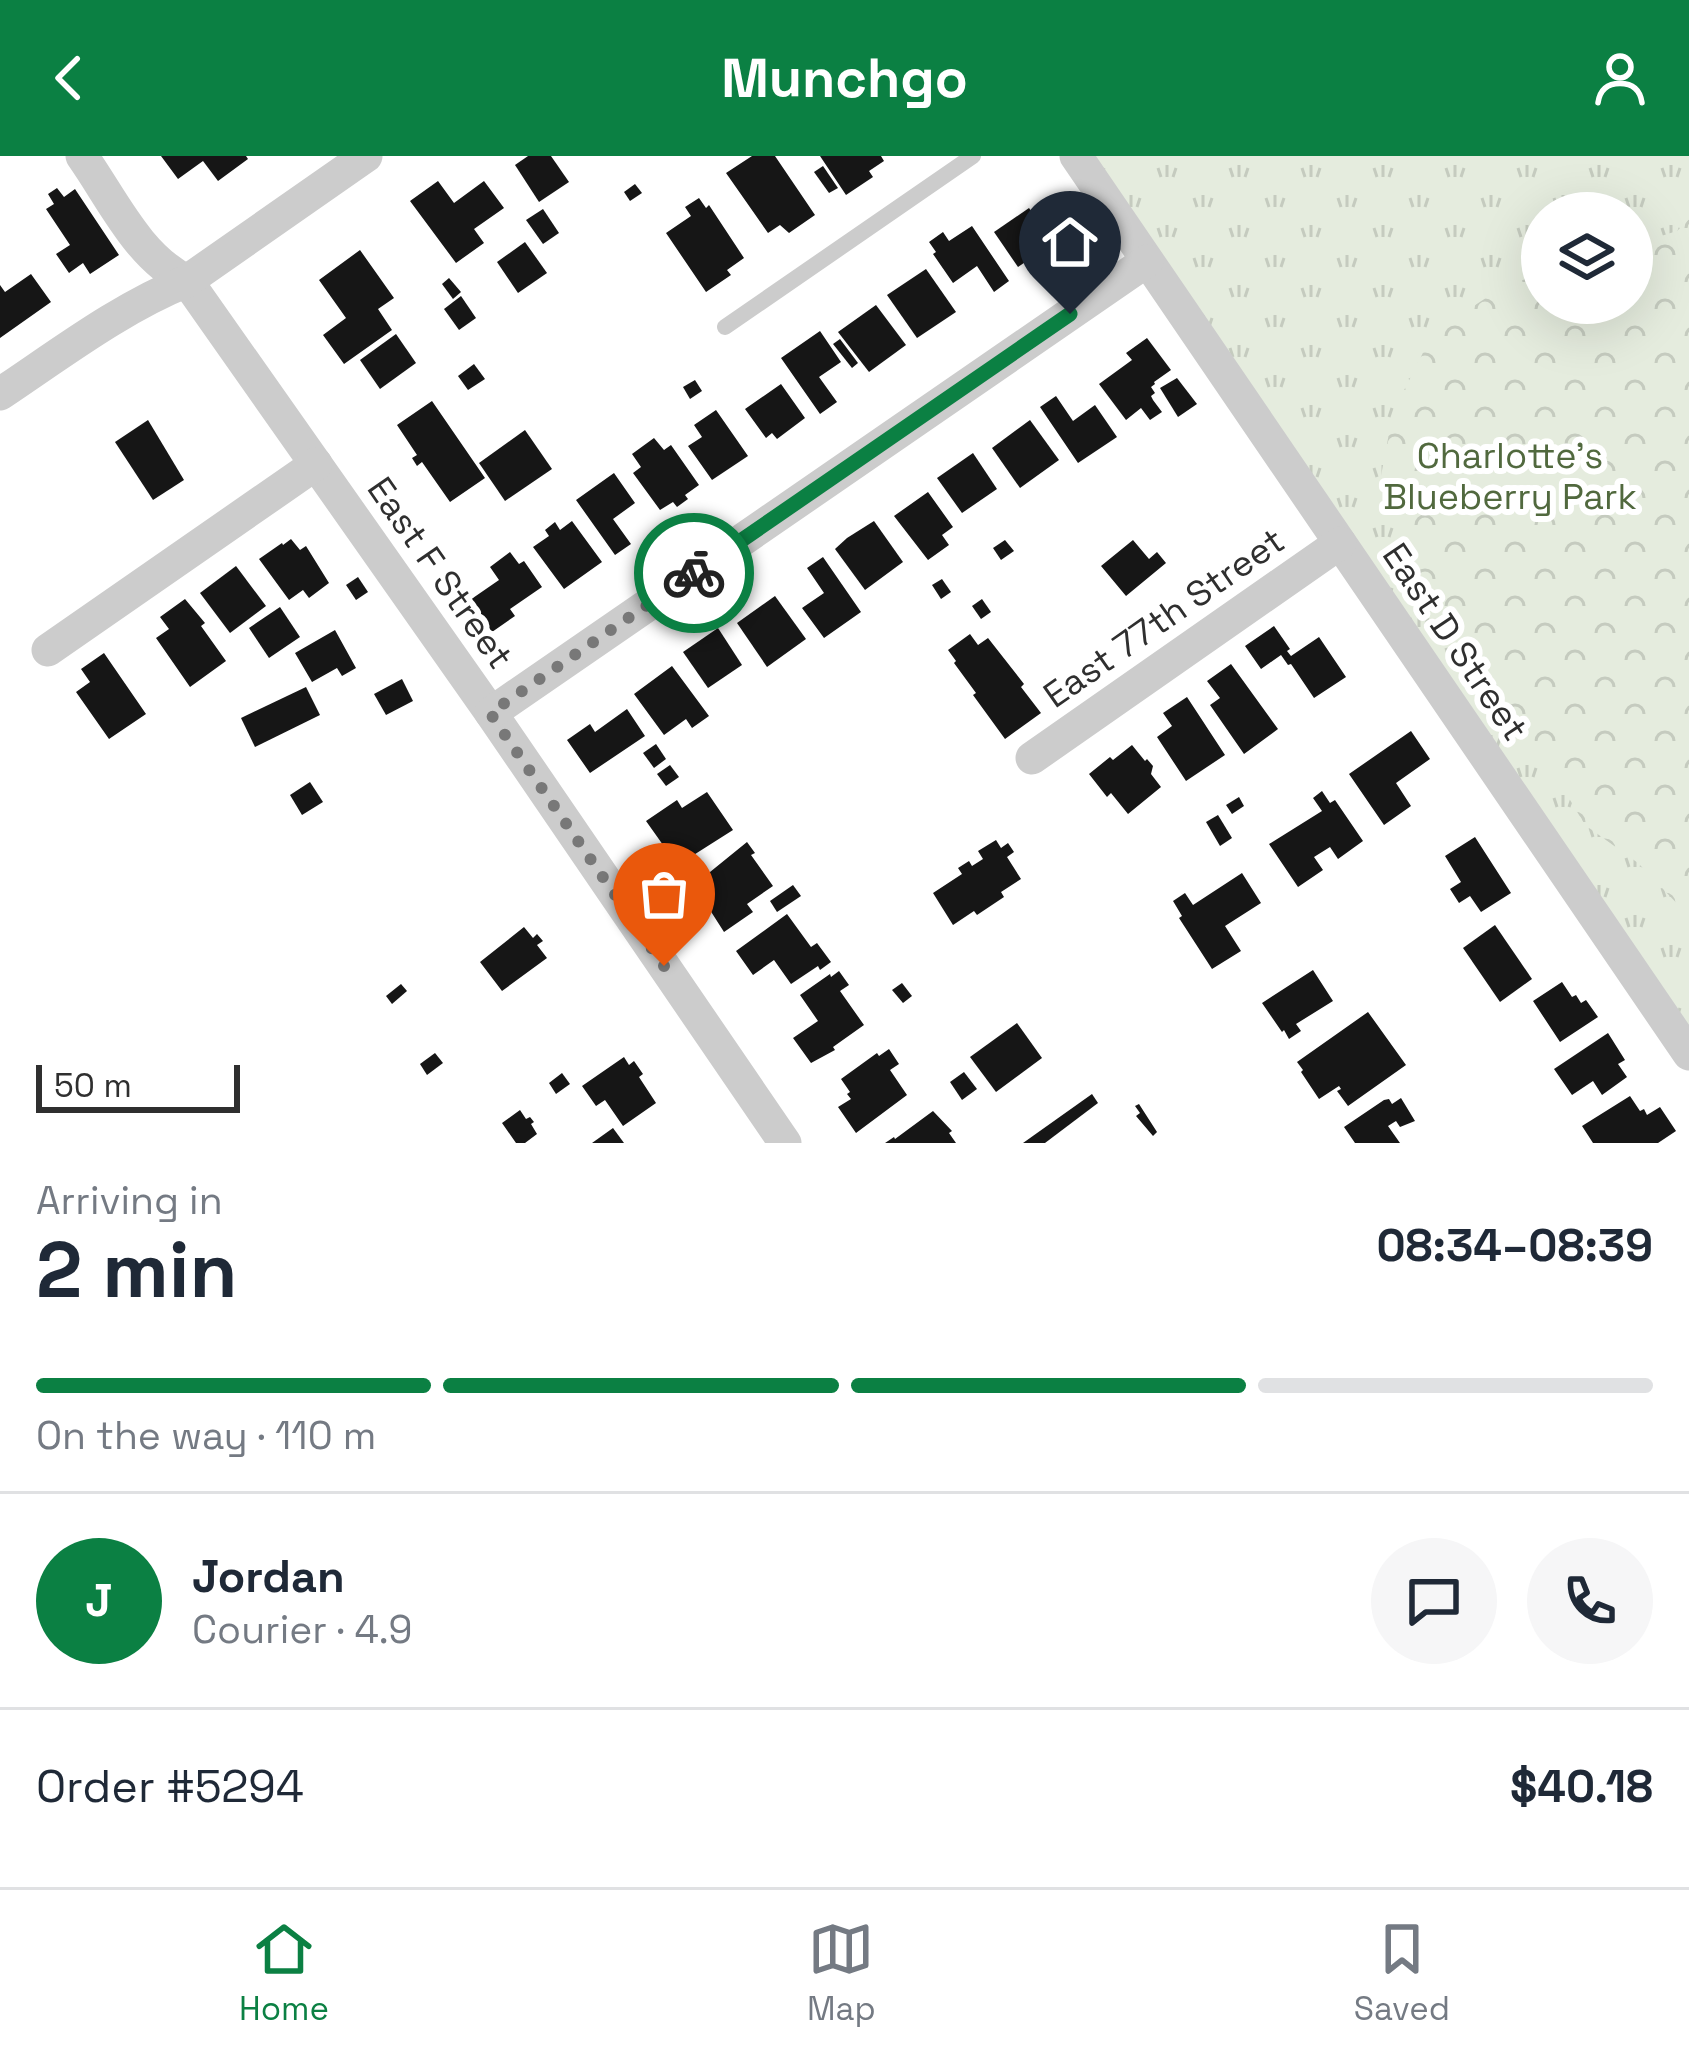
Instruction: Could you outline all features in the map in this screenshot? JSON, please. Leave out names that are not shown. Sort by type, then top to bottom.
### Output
[{"type":"street","name":"East F Street","points":[[82,156],[148,253],[188,281],[785,1143]]},
{"type":"street","points":[[0,394],[156,293],[188,281],[366,156]]},
{"type":"street","name":"East D Street","points":[[1076,156],[1689,1054]]},
{"type":"street","points":[[490,713],[1147,261]]},
{"type":"street","name":"East F Street","points":[[47,650],[316,464]]},
{"type":"street","name":"East 77th Street","points":[[1032,758],[1340,543]]},
{"type":"lane","points":[[725,327],[973,156]]},
{"type":"green space","name":"Charlotte's Blueberry Park","points":[[1076,156],[1689,156],[1689,1054]]},
{"type":"green space","points":[[1689,219],[1689,916],[1638,863],[1585,825],[1533,738],[1418,570],[1378,492],[1393,412],[1433,333],[1504,286],[1521,281],[1521,324],[1653,324],[1653,238],[1677,231]]},
{"type":"building","points":[[161,156],[248,159],[218,181],[203,161],[178,179]]},
{"type":"building","points":[[528,156],[551,156],[569,182],[539,202],[515,165]]},
{"type":"building","points":[[752,156],[775,156],[815,215],[789,233],[780,225],[768,233],[726,173]]},
{"type":"building","points":[[820,156],[881,156],[884,161],[869,171],[873,177],[846,195]]},
{"type":"building","points":[[823,166],[838,188],[829,193],[814,172]]},
{"type":"building","points":[[438,181],[454,203],[484,181],[504,208],[474,229],[484,243],[456,263],[410,201]]},
{"type":"building","points":[[635,184],[642,193],[630,201],[624,192]]},
{"type":"building","points":[[57,188],[64,197],[75,189],[119,255],[90,274],[83,263],[69,273],[56,254],[70,245],[46,209],[54,204],[48,194]]},
{"type":"building","points":[[699,198],[706,208],[709,205],[744,258],[727,270],[731,275],[706,292],[666,233],[691,216],[685,207]]},
{"type":"building","points":[[1029,208],[1053,243],[1018,267],[994,232]]},
{"type":"building","points":[[543,209],[559,233],[543,244],[526,220]]},
{"type":"building","points":[[972,226],[1009,281],[994,292],[977,266],[953,283],[929,242],[943,232],[949,241]]},
{"type":"building","points":[[525,242],[547,273],[518,293],[497,262]]},
{"type":"building","points":[[360,250],[394,298],[378,309],[392,330],[344,364],[323,335],[346,318],[319,280]]},
{"type":"building","points":[[926,269],[956,312],[917,338],[887,295]]},
{"type":"building","points":[[31,274],[51,302],[0,338],[0,285],[5,292]]},
{"type":"building","points":[[449,278],[461,292],[453,299],[442,284]]},
{"type":"building","points":[[461,296],[476,318],[459,330],[444,309]]},
{"type":"building","points":[[876,305],[906,345],[869,372],[838,332]]},
{"type":"building","points":[[820,331],[841,362],[819,377],[837,402],[820,414],[781,358]]},
{"type":"building","points":[[396,334],[416,363],[380,389],[360,360]]},
{"type":"building","points":[[1147,338],[1171,370],[1151,387],[1155,393],[1151,396],[1162,412],[1150,420],[1141,408],[1126,420],[1099,384],[1132,360],[1126,353]]},
{"type":"building","points":[[840,339],[858,363],[852,368],[833,344]]},
{"type":"building","points":[[474,364],[485,379],[468,390],[458,376]]},
{"type":"building","points":[[1177,378],[1197,404],[1178,417],[1160,388]]},
{"type":"building","points":[[695,380],[702,391],[690,399],[683,387]]},
{"type":"building","points":[[781,384],[805,418],[777,439],[772,433],[766,438],[745,409]]},
{"type":"building","points":[[1056,396],[1073,421],[1095,405],[1117,437],[1078,463],[1040,407]]},
{"type":"building","points":[[432,401],[485,478],[450,502],[422,462],[417,466],[412,458],[417,455],[397,425]]},
{"type":"building","points":[[716,410],[748,456],[712,480],[688,446],[702,437],[694,425]]},
{"type":"building","points":[[148,420],[184,480],[153,500],[115,442]]},
{"type":"building","points":[[1030,420],[1059,460],[1020,488],[992,448]]},
{"type":"building","points":[[525,430],[552,469],[505,501],[479,463]]},
{"type":"building","points":[[654,438],[664,450],[671,445],[699,485],[677,507],[673,502],[660,510],[633,473],[641,467],[632,454]]},
{"type":"building","points":[[973,453],[997,489],[962,513],[937,478]]},
{"type":"building","points":[[614,473],[635,503],[613,519],[631,544],[615,555],[576,500]]},
{"type":"building","points":[[928,492],[953,527],[942,535],[949,545],[928,560],[894,516]]},
{"type":"building","points":[[572,521],[602,562],[564,589],[533,547],[549,536],[545,530],[555,522],[560,530]]},
{"type":"building","points":[[874,521],[903,562],[865,590],[835,549]]},
{"type":"building","points":[[291,539],[300,550],[306,546],[329,583],[309,598],[303,590],[289,600],[259,559]]},
{"type":"building","points":[[1005,540],[1014,551],[1001,560],[993,548]]},
{"type":"building","points":[[1133,540],[1149,559],[1157,552],[1166,563],[1126,596],[1101,566]]},
{"type":"building","points":[[510,552],[519,564],[524,561],[542,587],[510,609],[515,616],[492,632],[470,600],[499,580],[490,567]]},
{"type":"building","points":[[823,557],[861,612],[824,638],[802,608],[824,593],[807,568]]},
{"type":"building","points":[[236,566],[266,606],[230,633],[200,593]]},
{"type":"building","points":[[358,577],[368,592],[356,600],[346,585]]},
{"type":"building","points":[[942,579],[951,592],[941,599],[932,585]]},
{"type":"building","points":[[775,596],[806,639],[767,667],[737,623]]},
{"type":"building","points":[[185,599],[226,661],[190,687],[156,638],[169,629],[160,617]]},
{"type":"building","points":[[982,599],[991,612],[981,619],[972,606]]},
{"type":"building","points":[[280,607],[300,637],[269,658],[249,628]]},
{"type":"building","points":[[1274,626],[1291,656],[1319,637],[1346,677],[1314,698],[1281,655],[1261,669],[1245,646]]},
{"type":"building","points":[[718,628],[742,665],[708,688],[683,652]]},
{"type":"building","points":[[335,630],[356,668],[342,676],[337,668],[312,682],[295,653]]},
{"type":"building","points":[[970,634],[978,645],[988,638],[1041,713],[1005,739],[948,650]]},
{"type":"building","points":[[104,653],[146,714],[109,739],[76,692],[90,682],[81,669]]},
{"type":"building","points":[[1231,664],[1278,729],[1244,754],[1210,705],[1220,698],[1207,681]]},
{"type":"building","points":[[672,666],[709,716],[692,728],[686,719],[664,735],[634,694]]},
{"type":"building","points":[[402,679],[413,701],[386,715],[374,694]]},
{"type":"building","points":[[306,687],[320,715],[255,747],[241,718]]},
{"type":"building","points":[[1187,697],[1225,755],[1186,781],[1157,737],[1172,726],[1163,713]]},
{"type":"building","points":[[627,709],[645,736],[590,773],[567,740],[590,724],[595,732]]},
{"type":"building","points":[[1411,731],[1430,759],[1396,783],[1411,806],[1384,825],[1349,774]]},
{"type":"building","points":[[656,744],[666,759],[654,768],[643,753]]},
{"type":"building","points":[[1132,745],[1153,766],[1151,774],[1161,787],[1128,814],[1089,774]]},
{"type":"building","points":[[670,765],[679,777],[666,786],[657,774]]},
{"type":"building","points":[[310,782],[323,802],[302,815],[290,795]]},
{"type":"building","points":[[1322,791],[1330,803],[1335,800],[1363,841],[1338,859],[1330,847],[1314,857],[1323,870],[1298,887],[1269,844],[1322,811],[1313,798]]},
{"type":"building","points":[[707,792],[733,830],[681,863],[646,821],[677,800],[682,808]]},
{"type":"building","points":[[1239,797],[1244,806],[1232,814],[1226,805]]},
{"type":"building","points":[[1218,815],[1232,838],[1220,846],[1206,822]]},
{"type":"building","points":[[1475,837],[1511,893],[1481,912],[1470,896],[1459,903],[1450,889],[1461,882],[1445,856]]},
{"type":"building","points":[[996,840],[1001,848],[1008,843],[1014,852],[1007,857],[1021,879],[1001,892],[1004,897],[953,925],[933,893],[962,874],[958,868],[983,859],[978,851]]},
{"type":"building","points":[[747,842],[773,886],[747,904],[753,912],[724,932],[694,885]]},
{"type":"building","points":[[1242,873],[1261,903],[1225,926],[1241,951],[1212,969],[1173,901],[1185,893],[1193,905]]},
{"type":"building","points":[[793,885],[801,896],[777,912],[770,901]]},
{"type":"building","points":[[787,914],[811,947],[817,943],[831,962],[791,984],[774,960],[753,975],[736,951]]},
{"type":"building","points":[[1495,925],[1532,979],[1500,1002],[1463,948]]},
{"type":"building","points":[[524,927],[543,941],[537,945],[547,958],[502,991],[480,962]]},
{"type":"building","points":[[1313,970],[1333,1001],[1296,1024],[1301,1031],[1289,1039],[1262,1003]]},
{"type":"building","points":[[839,971],[849,985],[840,991],[864,1025],[811,1063],[793,1038],[818,1021],[800,995]]},
{"type":"building","points":[[1562,982],[1572,997],[1576,995],[1581,1003],[1586,1000],[1598,1017],[1560,1042],[1533,1001]]},
{"type":"building","points":[[902,983],[912,996],[903,1003],[892,990]]},
{"type":"building","points":[[401,984],[407,991],[392,1004],[386,996]]},
{"type":"building","points":[[1368,1012],[1406,1065],[1348,1106],[1337,1091],[1339,1086],[1319,1099],[1297,1062]]},
{"type":"building","points":[[1017,1023],[1042,1058],[996,1092],[970,1057]]},
{"type":"building","points":[[1608,1033],[1625,1060],[1618,1064],[1627,1077],[1602,1095],[1593,1081],[1572,1095],[1554,1069]]},
{"type":"building","points":[[889,1049],[899,1064],[890,1070],[907,1095],[856,1133],[838,1107],[851,1099],[841,1079]]},
{"type":"building","points":[[435,1053],[443,1063],[427,1075],[420,1064]]},
{"type":"building","points":[[624,1057],[629,1065],[634,1061],[656,1103],[623,1126],[605,1100],[596,1106],[582,1086]]},
{"type":"building","points":[[964,1072],[977,1089],[962,1100],[950,1082]]},
{"type":"building","points":[[562,1073],[570,1084],[556,1094],[549,1083]]},
{"type":"building","points":[[1092,1094],[1098,1103],[1045,1143],[1023,1143]]},
{"type":"building","points":[[1630,1096],[1647,1115],[1660,1107],[1676,1131],[1658,1143],[1593,1143],[1582,1126]]},
{"type":"building","points":[[1401,1098],[1415,1121],[1388,1126],[1400,1143],[1355,1143],[1344,1127],[1384,1100],[1392,1104]]},
{"type":"building","points":[[1139,1104],[1157,1132],[1153,1136],[1136,1116]]},
{"type":"building","points":[[520,1110],[534,1122],[537,1134],[525,1143],[516,1143],[502,1123]]},
{"type":"building","points":[[933,1111],[952,1131],[956,1143],[885,1143],[895,1139]]},
{"type":"building","points":[[613,1128],[624,1143],[592,1143]]},
{"type":"way so far","points":[[664,966],[490,713],[694,573]]},
{"type":"route","points":[[694,573],[1070,314]]}]
